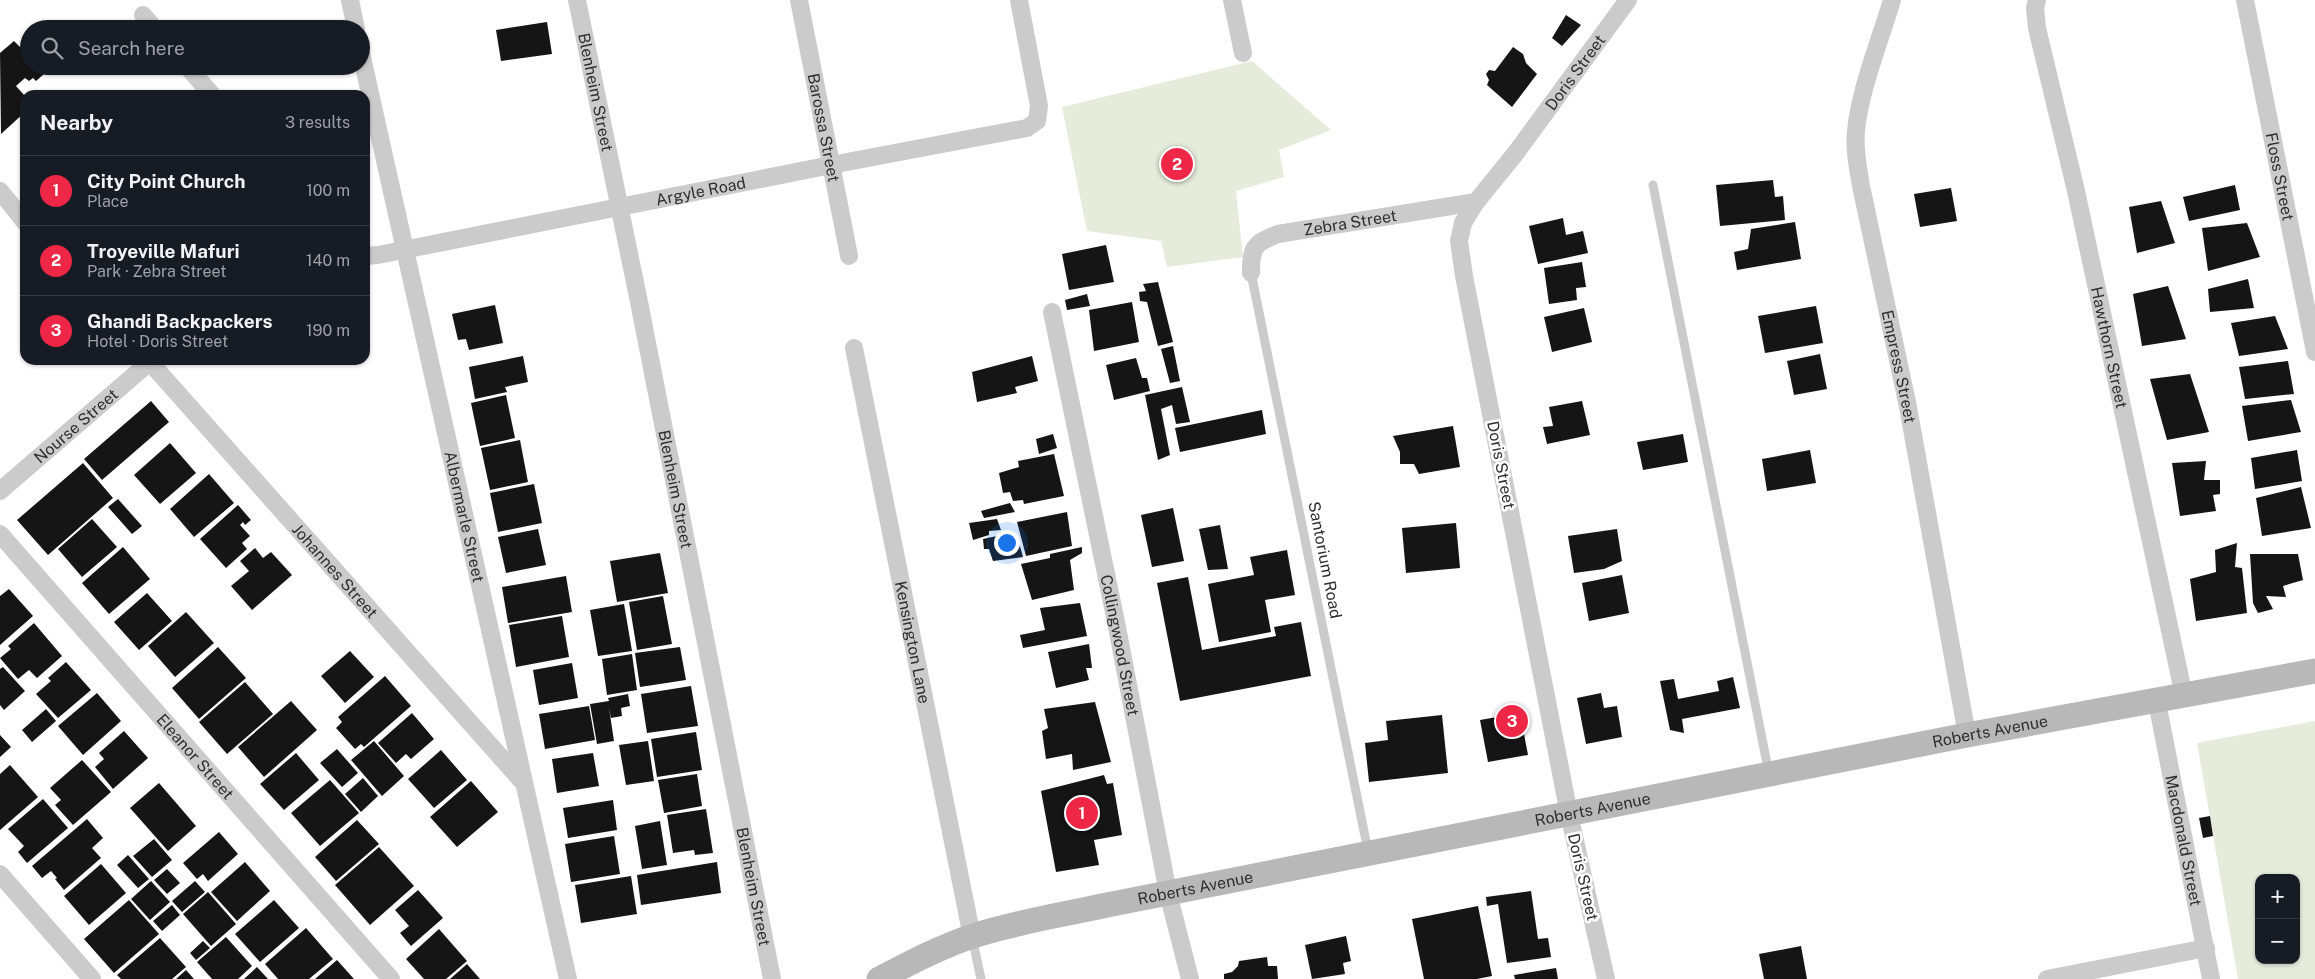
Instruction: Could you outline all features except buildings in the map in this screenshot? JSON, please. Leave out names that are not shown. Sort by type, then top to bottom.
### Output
[{"type":"main road","name":"Roberts Avenue","points":[[879,979],[908,964],[972,937],[1003,927],[1569,814],[1770,776],[1967,735],[2157,702],[2315,671]]},
{"type":"street","points":[[350,0],[354,20]]},
{"type":"street","name":"Blenheim Street","points":[[576,0],[772,979]]},
{"type":"street","name":"Barossa Street","points":[[799,0],[849,256]]},
{"type":"street","name":"Argyle Road","points":[[370,256],[378,256],[404,249],[1027,128],[1033,125],[1038,115],[1039,106],[1019,0]]},
{"type":"street","points":[[1232,0],[1242,53]]},
{"type":"street","name":"Doris Street","points":[[1606,979],[1569,814],[1464,276],[1459,240],[1463,223],[1476,202],[1515,154],[1628,0]]},
{"type":"street","name":"Empress Street","points":[[1892,0],[1864,94],[1856,131],[1856,153],[1860,186],[1908,406],[1967,735]]},
{"type":"street","name":"Hawthorn Street","points":[[2037,0],[2035,8],[2038,28],[2078,200],[2184,696]]},
{"type":"street","name":"Floss Street","points":[[2245,0],[2315,352]]},
{"type":"street","points":[[195,75],[208,90]]},
{"type":"street","name":"Albermarle Street","points":[[366,75],[369,90]]},
{"type":"street","name":"Albermarle Street","points":[[370,94],[568,979]]},
{"type":"street","points":[[0,192],[20,216]]},
{"type":"street","name":"Zebra Street","points":[[1252,273],[1251,253],[1259,242],[1278,234],[1476,202]]},
{"type":"street","name":"Collingwood Street","points":[[1052,312],[1116,617],[1168,893],[1190,979]]},
{"type":"street","name":"Kensington Lane","points":[[854,348],[972,937]]},
{"type":"street","name":"Nourse Street","points":[[0,491],[145,365]]},
{"type":"street","name":"Johannes Street","points":[[154,365],[524,783]]},
{"type":"street","name":"Eleanor Street","points":[[0,534],[391,979]]},
{"type":"street","name":"Macdonald Street","points":[[2157,702],[2211,979]]},
{"type":"street","points":[[0,874],[92,979]]},
{"type":"street","points":[[2047,979],[2206,948]]},
{"type":"lane","points":[[1653,185],[1770,776]]},
{"type":"lane","name":"Santorium Road","points":[[1252,273],[1368,854]]},
{"type":"lane","points":[[972,937],[981,979]]},
{"type":"green space","points":[[1252,61],[1331,130],[1279,150],[1284,177],[1236,191],[1243,257],[1167,267],[1161,241],[1087,231],[1062,107]]},
{"type":"green space","points":[[2315,721],[2315,979],[2238,979],[2197,743]]},
{"type":"place","name":"Troyeville Mafuri","points":[[1177,164]]},
{"type":"place","name":"Ghandi Backpackers","points":[[1512,721]]},
{"type":"place","name":"City Point Church","points":[[1082,813]]}]
